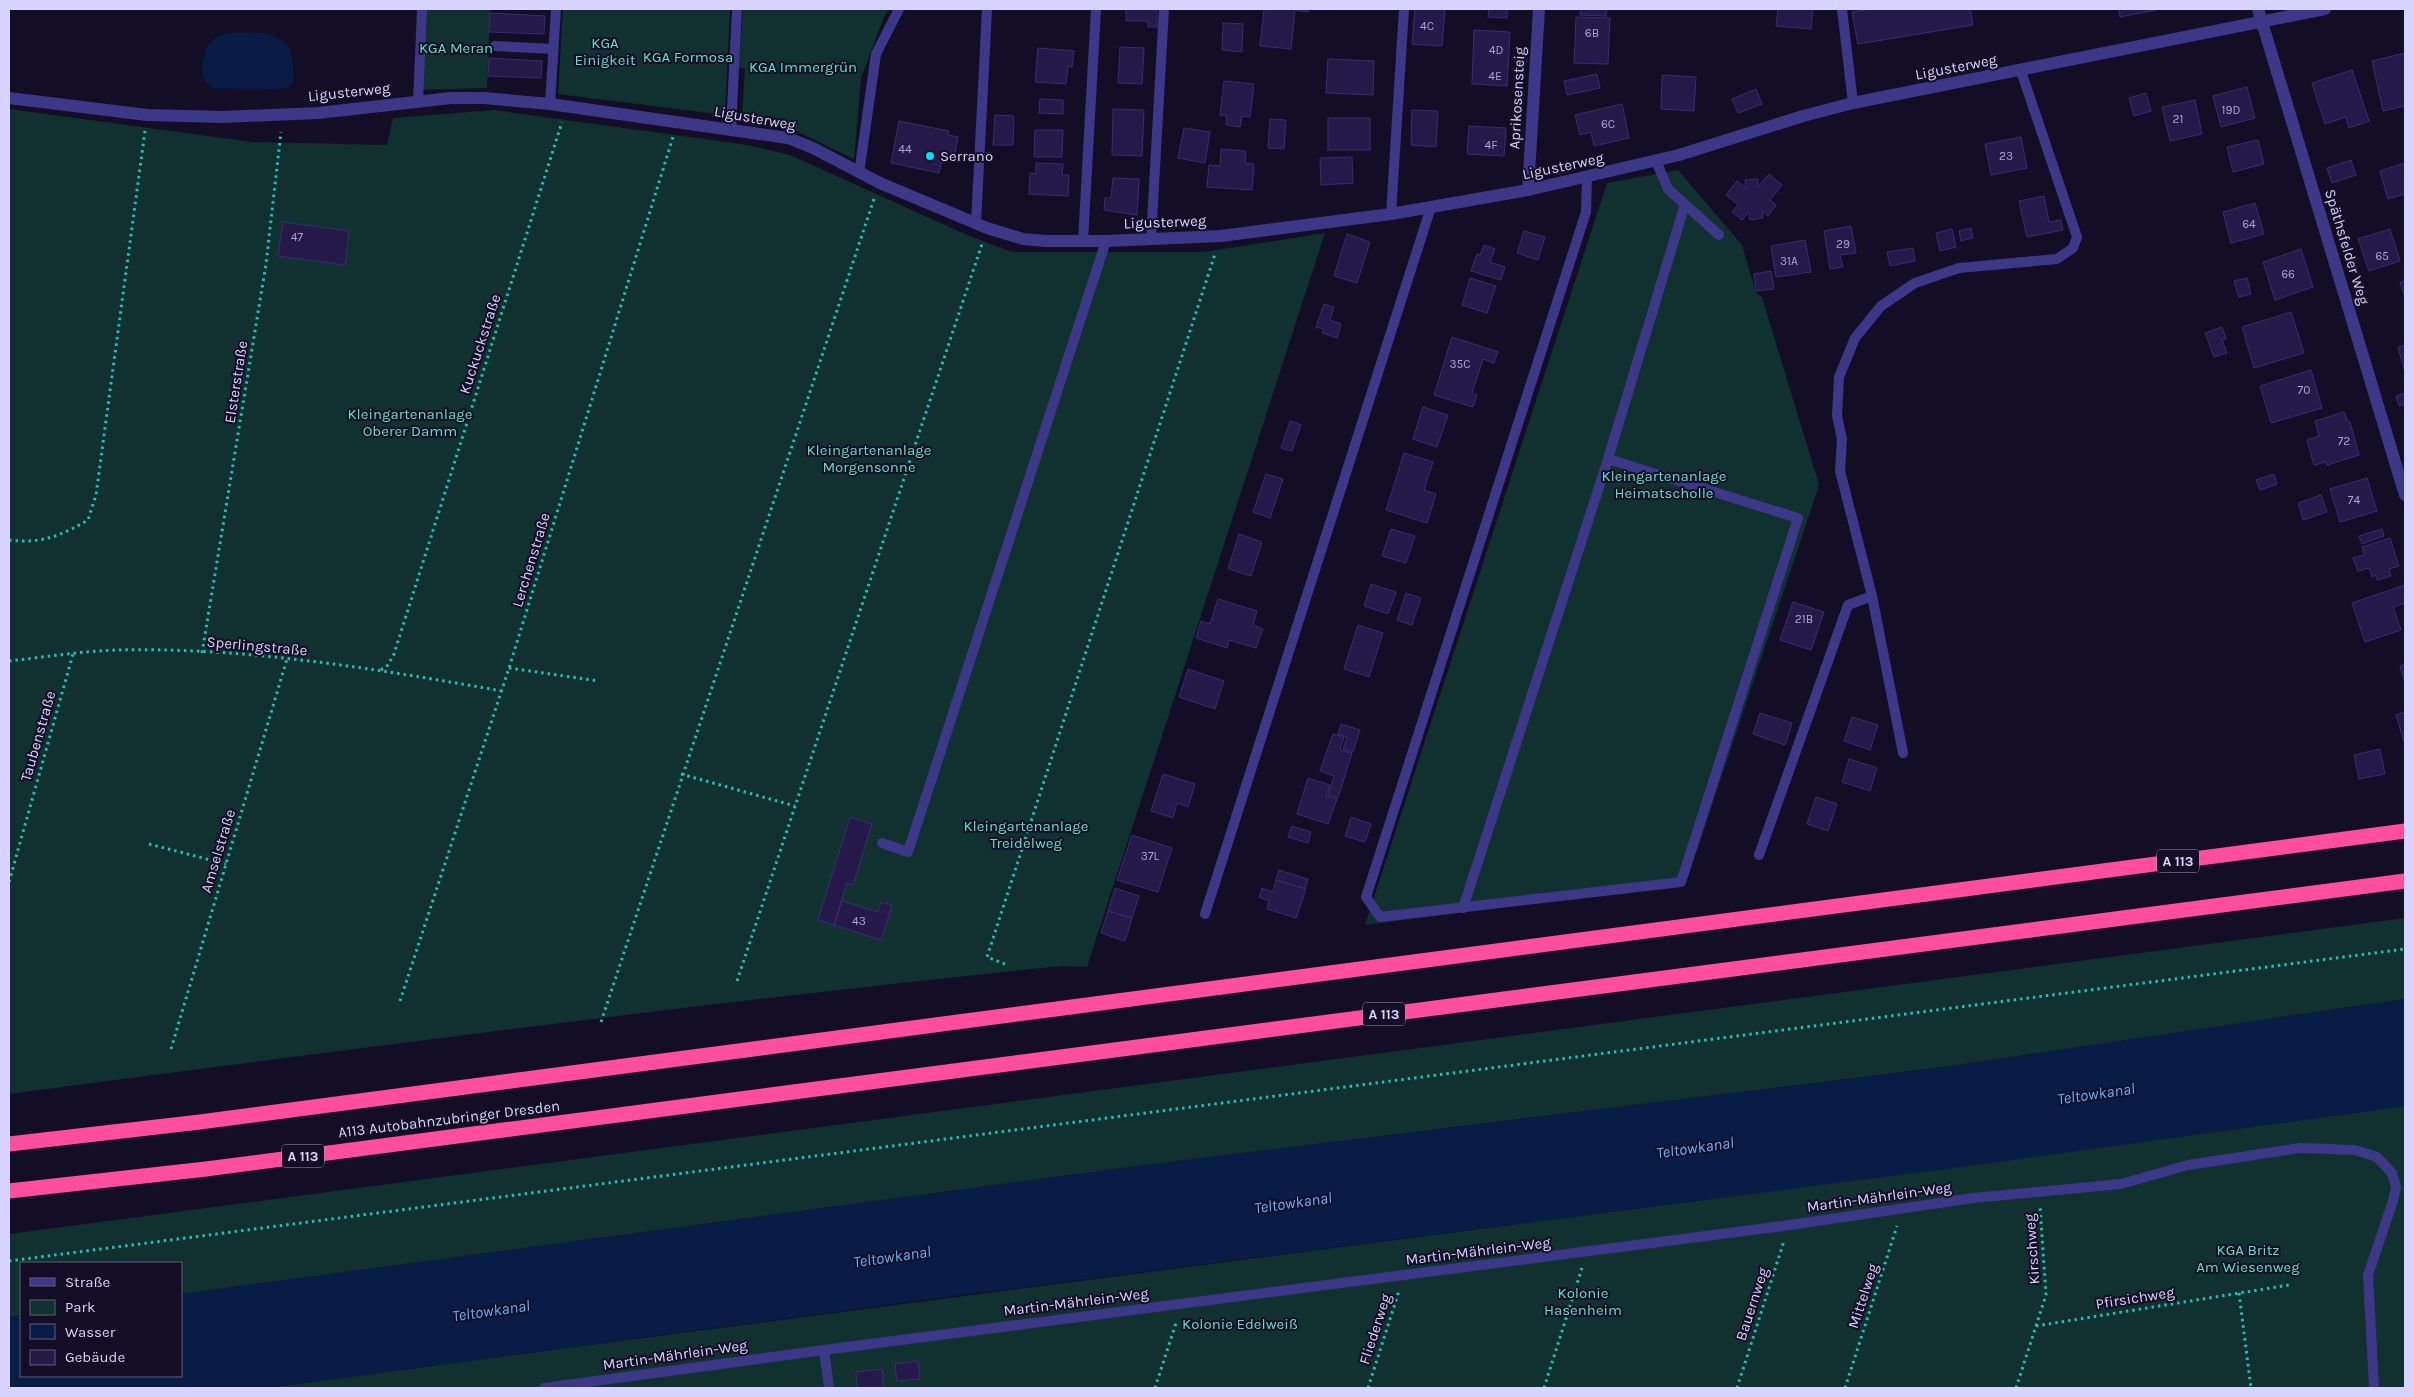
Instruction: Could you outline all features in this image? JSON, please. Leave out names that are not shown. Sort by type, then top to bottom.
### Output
[{"type":"highway","name":"A 113","points":[[9,1144],[200,1122],[2405,831]]},
{"type":"highway","name":"A113 Autobahnzubringer Dresden","points":[[9,1190],[206,1169],[2172,910],[2405,881]]},
{"type":"street","name":"Aprikosensteig","points":[[1528,190],[1539,9]]},
{"type":"street","name":"Späthsfelder Weg","points":[[2258,9],[2405,495]]},
{"type":"street","name":"Ligusterweg","points":[[9,98],[147,115],[223,117],[318,113],[451,98],[484,98],[566,106],[788,138],[813,148],[880,183],[982,226],[1024,239],[1106,241],[1221,236],[1391,214],[1528,190],[1656,161],[1725,142],[1803,116],[1853,103],[2325,9]]},
{"type":"lane","points":[[418,102],[422,9]]},
{"type":"lane","points":[[550,104],[556,9]]},
{"type":"lane","points":[[731,129],[737,9]]},
{"type":"lane","points":[[859,173],[876,54],[899,9]]},
{"type":"lane","points":[[982,226],[987,9]]},
{"type":"lane","points":[[1083,241],[1096,9]]},
{"type":"lane","points":[[1151,239],[1164,9]]},
{"type":"lane","points":[[1391,214],[1404,9]]},
{"type":"lane","points":[[1842,9],[1853,103]]},
{"type":"lane","points":[[496,46],[554,49]]},
{"type":"lane","points":[[1903,753],[1872,596],[1840,471],[1842,439],[1837,416],[1838,377],[1855,338],[1881,306],[1915,283],[1959,268],[2058,259],[2073,248],[2076,237],[2021,71]]},
{"type":"lane","points":[[1656,161],[1668,189],[1719,235]]},
{"type":"lane","points":[[1587,178],[1586,212],[1366,896],[1380,917],[1681,882],[1798,518],[1608,459]]},
{"type":"lane","points":[[1463,908],[1608,459],[1685,204]]},
{"type":"lane","points":[[1205,914],[1431,207]]},
{"type":"lane","points":[[882,843],[908,852],[1106,241]]},
{"type":"lane","points":[[1759,855],[1848,605],[1872,596]]},
{"type":"lane","name":"Martin-Mährlein-Weg","points":[[544,1388],[824,1350],[1581,1253],[1973,1198],[2121,1184],[2188,1165],[2300,1148],[2355,1150],[2377,1157],[2392,1173],[2396,1187],[2368,1275],[2374,1388]]},
{"type":"lane","points":[[824,1350],[830,1388]]},
{"type":"path","name":"Kuckuckstraße","points":[[380,670],[388,665],[394,654],[566,106]]},
{"type":"path","name":"Elsterstraße","points":[[202,653],[266,264],[283,114]]},
{"type":"path","points":[[9,540],[26,543],[61,536],[88,520],[96,495],[147,115]]},
{"type":"path","name":"Lerchenstraße","points":[[400,1001],[502,691],[678,123]]},
{"type":"path","points":[[601,1022],[681,774],[880,183]]},
{"type":"path","points":[[737,981],[982,226]]},
{"type":"path","points":[[1005,964],[987,957],[1221,236]]},
{"type":"path","name":"Sperlingstraße","points":[[9,661],[118,650],[202,653],[287,659],[380,670],[502,691]]},
{"type":"path","name":"Taubenstraße","points":[[9,882],[73,654]]},
{"type":"path","name":"Amselstraße","points":[[171,1049],[287,659]]},
{"type":"path","points":[[509,668],[599,681]]},
{"type":"path","points":[[681,774],[795,806]]},
{"type":"path","points":[[149,844],[226,864]]},
{"type":"path","points":[[9,1261],[2405,950]]},
{"type":"path","name":"Kirschweg","points":[[2016,1388],[2046,1295],[2038,1193]]},
{"type":"path","name":"Mittelweg","points":[[1844,1388],[1897,1226],[1896,1210]]},
{"type":"path","name":"Bauernweg","points":[[1737,1388],[1784,1240],[1783,1226]]},
{"type":"path","points":[[1544,1388],[1583,1265],[1581,1253]]},
{"type":"path","name":"Fliederweg","points":[[1368,1388],[1400,1288],[1398,1276]]},
{"type":"path","name":"Pfirsichweg","points":[[2036,1326],[2289,1285]]},
{"type":"path","points":[[2238,1293],[2251,1388]]},
{"type":"path","points":[[1155,1388],[1177,1321],[1177,1305]]},
{"type":"green space","name":"KGA Meran","points":[[425,9],[490,9],[487,88],[422,90]]},
{"type":"green space","points":[[563,9],[730,9],[725,115],[558,94]]},
{"type":"green space","name":"KGA Immergrün","points":[[743,9],[889,9],[884,17],[861,78],[854,159],[786,127],[757,118],[742,116],[745,68],[739,68]]},
{"type":"green space","points":[[9,109],[252,142],[387,145],[393,118],[494,110],[748,145],[790,155],[967,235],[1012,252],[1204,252],[1325,233],[1087,967],[1061,966],[666,1010],[9,1094]]},
{"type":"green space","name":"Kleingartenanlage Heimatscholle","points":[[1678,170],[1742,245],[1756,293],[1762,297],[1819,485],[1686,883],[1365,925],[1607,183]]},
{"type":"green space","points":[[2405,918],[2405,999],[1944,1067],[1138,1166],[182,1294],[182,1262],[20,1262],[20,1315],[9,1317],[9,1234]]},
{"type":"green space","points":[[2405,1106],[2405,1388],[267,1388],[1871,1178]]},
{"type":"water","points":[[235,32],[266,33],[283,41],[290,50],[294,80],[290,86],[280,89],[212,88],[206,82],[202,73],[203,61],[206,49],[211,41],[218,36]]},
{"type":"water","name":"Teltowkanal","points":[[2405,999],[2405,1106],[1939,1170],[924,1300],[267,1388],[9,1388],[9,1317],[20,1315],[20,1377],[182,1377],[182,1294],[1138,1166],[1944,1067]]},
{"type":"building","points":[[1126,9],[1157,9],[1157,27],[1148,27],[1148,21],[1126,21]]},
{"type":"building","points":[[1264,9],[1308,9],[1308,12],[1295,10],[1291,49],[1260,46]]},
{"type":"building","points":[[1415,9],[1445,9],[1442,46],[1412,44]]},
{"type":"building","points":[[1489,9],[1507,9],[1507,18],[1488,17]]},
{"type":"building","points":[[1581,9],[1607,9],[1606,16],[1580,15]]},
{"type":"building","points":[[1778,9],[1813,9],[1811,29],[1776,26]]},
{"type":"building","points":[[1872,9],[1970,9],[1973,25],[1858,44],[1852,12]]},
{"type":"building","points":[[2119,9],[2161,9],[2120,17]]},
{"type":"building","points":[[490,13],[545,16],[544,34],[489,32]]},
{"type":"building","points":[[1576,17],[1610,18],[1608,64],[1574,63]]},
{"type":"building","points":[[1223,23],[1243,24],[1242,52],[1222,50]]},
{"type":"building","points":[[1474,30],[1510,32],[1507,86],[1472,84]]},
{"type":"building","points":[[1120,47],[1144,48],[1142,84],[1118,83]]},
{"type":"building","points":[[1038,48],[1074,51],[1072,67],[1068,66],[1066,84],[1035,82]]},
{"type":"building","points":[[2405,53],[2405,106],[2383,111],[2372,61]]},
{"type":"building","points":[[489,58],[542,61],[541,78],[488,76]]},
{"type":"building","points":[[1328,59],[1374,61],[1373,95],[1326,93]]},
{"type":"building","points":[[2352,70],[2369,121],[2349,128],[2346,117],[2325,124],[2312,83]]},
{"type":"building","points":[[1597,74],[1600,88],[1567,95],[1564,81]]},
{"type":"building","points":[[1662,75],[1696,77],[1694,111],[1661,109]]},
{"type":"building","points":[[1224,81],[1254,84],[1250,117],[1242,116],[1240,127],[1226,125],[1227,116],[1220,115]]},
{"type":"building","points":[[2247,87],[2255,118],[2221,127],[2213,96]]},
{"type":"building","points":[[1756,89],[1762,104],[1738,113],[1732,99]]},
{"type":"building","points":[[2146,93],[2151,111],[2134,116],[2129,98]]},
{"type":"building","points":[[1040,99],[1063,100],[1063,114],[1039,113]]},
{"type":"building","points":[[2195,100],[2202,134],[2170,141],[2162,107]]},
{"type":"building","points":[[1622,104],[1629,138],[1594,146],[1591,132],[1580,135],[1575,115]]},
{"type":"building","points":[[1113,109],[1144,110],[1142,156],[1112,155]]},
{"type":"building","points":[[1412,110],[1438,111],[1436,147],[1411,145]]},
{"type":"building","points":[[995,115],[1014,116],[1013,145],[993,145]]},
{"type":"building","points":[[1328,118],[1370,118],[1370,150],[1328,150]]},
{"type":"building","points":[[1270,119],[1286,120],[1284,149],[1268,148]]},
{"type":"building","points":[[899,121],[949,131],[948,135],[958,137],[955,153],[944,151],[939,173],[891,163]]},
{"type":"building","points":[[1469,126],[1506,128],[1504,156],[1467,154]]},
{"type":"building","points":[[1184,128],[1210,132],[1205,163],[1178,158]]},
{"type":"building","points":[[1035,130],[1063,130],[1062,157],[1034,157]]},
{"type":"building","points":[[2021,137],[2027,168],[1991,175],[1985,144]]},
{"type":"building","points":[[2258,140],[2264,164],[2233,172],[2227,147]]},
{"type":"building","points":[[1221,149],[1246,151],[1245,163],[1254,164],[1252,190],[1207,187],[1209,165],[1220,166]]},
{"type":"building","points":[[1352,157],[1353,183],[1321,185],[1320,158]]},
{"type":"building","points":[[2351,160],[2356,175],[2332,183],[2327,168]]},
{"type":"building","points":[[1036,163],[1063,164],[1062,175],[1069,175],[1068,196],[1029,194],[1030,173],[1036,174]]},
{"type":"building","points":[[2405,163],[2405,194],[2388,199],[2380,171]]},
{"type":"building","points":[[1769,174],[1782,185],[1770,200],[1776,205],[1768,216],[1762,211],[1763,218],[1750,220],[1749,212],[1742,220],[1732,212],[1738,205],[1726,195],[1737,181],[1746,188],[1745,180],[1758,179],[1758,187]]},
{"type":"building","points":[[1113,178],[1139,179],[1137,215],[1104,210],[1105,198],[1111,198]]},
{"type":"building","points":[[2044,196],[2049,222],[2061,220],[2063,230],[2027,237],[2019,201]]},
{"type":"building","points":[[2255,203],[2264,234],[2231,243],[2223,212]]},
{"type":"building","points":[[283,222],[349,231],[345,265],[278,256]]},
{"type":"building","points":[[1851,226],[1856,253],[1840,255],[1843,267],[1830,269],[1824,231]]},
{"type":"building","points":[[1971,228],[1973,238],[1961,241],[1959,231]]},
{"type":"building","points":[[1952,229],[1956,247],[1940,251],[1936,233]]},
{"type":"building","points":[[2390,229],[2400,261],[2369,271],[2358,239]]},
{"type":"building","points":[[1524,231],[1545,237],[1538,260],[1517,253]]},
{"type":"building","points":[[1347,234],[1370,242],[1357,283],[1334,276]]},
{"type":"building","points":[[1805,240],[1811,272],[1776,277],[1771,246]]},
{"type":"building","points":[[1484,245],[1495,249],[1490,262],[1505,267],[1501,280],[1471,271],[1477,254],[1480,255]]},
{"type":"building","points":[[1913,248],[1915,261],[1890,266],[1887,252]]},
{"type":"building","points":[[2301,249],[2313,287],[2275,300],[2263,262]]},
{"type":"building","points":[[1771,271],[1774,289],[1756,291],[1754,274]]},
{"type":"building","points":[[1470,278],[1496,286],[1487,313],[1462,305]]},
{"type":"building","points":[[2247,278],[2251,294],[2239,297],[2234,281]]},
{"type":"building","points":[[2405,281],[2405,298],[2400,282]]},
{"type":"building","points":[[1324,304],[1334,307],[1330,320],[1341,324],[1337,338],[1322,333],[1324,329],[1316,327]]},
{"type":"building","points":[[2291,312],[2304,353],[2254,368],[2242,327]]},
{"type":"building","points":[[2222,327],[2226,339],[2222,340],[2227,353],[2214,357],[2205,333]]},
{"type":"building","points":[[1452,337],[1498,352],[1494,363],[1483,359],[1472,393],[1477,395],[1473,407],[1434,395]]},
{"type":"building","points":[[2405,345],[2405,372],[2398,347]]},
{"type":"building","points":[[2311,370],[2322,408],[2271,423],[2260,386]]},
{"type":"building","points":[[2405,393],[2405,404],[2399,406],[2396,396]]},
{"type":"building","points":[[1423,407],[1448,415],[1437,447],[1413,439]]},
{"type":"building","points":[[2344,412],[2348,422],[2350,422],[2359,455],[2327,465],[2326,462],[2314,465],[2307,440],[2319,436],[2315,421]]},
{"type":"building","points":[[1290,421],[1301,425],[1292,451],[1281,448]]},
{"type":"building","points":[[1404,453],[1433,462],[1424,490],[1436,494],[1427,523],[1386,510]]},
{"type":"building","points":[[1266,474],[1283,479],[1270,518],[1253,512]]},
{"type":"building","points":[[2274,474],[2277,484],[2260,490],[2256,480]]},
{"type":"building","points":[[2367,478],[2377,511],[2340,522],[2330,489]]},
{"type":"building","points":[[2321,495],[2327,512],[2303,520],[2298,503]]},
{"type":"building","points":[[1391,529],[1415,536],[1406,563],[1382,556]]},
{"type":"building","points":[[2382,529],[2384,536],[2362,544],[2359,536]]},
{"type":"building","points":[[1239,534],[1262,542],[1251,576],[1228,569]]},
{"type":"building","points":[[2390,538],[2399,566],[2389,569],[2391,576],[2377,580],[2376,575],[2372,577],[2369,568],[2358,571],[2353,558],[2364,555],[2362,547]]},
{"type":"building","points":[[1371,584],[1396,592],[1388,614],[1364,606]]},
{"type":"building","points":[[2405,585],[2405,603],[2393,607],[2401,630],[2365,642],[2352,603]]},
{"type":"building","points":[[1406,593],[1421,598],[1412,625],[1397,620]]},
{"type":"building","points":[[1218,599],[1257,611],[1253,625],[1263,629],[1256,648],[1229,640],[1227,648],[1196,638],[1201,621],[1210,624]]},
{"type":"building","points":[[1793,602],[1824,612],[1811,650],[1780,640]]},
{"type":"building","points":[[1358,625],[1383,633],[1369,677],[1344,669]]},
{"type":"building","points":[[2405,664],[2405,683],[2400,666]]},
{"type":"building","points":[[1188,669],[1224,681],[1215,709],[1179,697]]},
{"type":"building","points":[[2405,712],[2405,745],[2396,715]]},
{"type":"building","points":[[1760,713],[1792,723],[1785,745],[1753,734]]},
{"type":"building","points":[[1852,717],[1878,725],[1870,750],[1844,741]]},
{"type":"building","points":[[1341,724],[1360,730],[1353,752],[1343,749],[1347,737],[1338,734]]},
{"type":"building","points":[[1333,734],[1344,737],[1340,750],[1352,753],[1338,798],[1328,795],[1334,776],[1320,771]]},
{"type":"building","points":[[2380,749],[2385,774],[2359,779],[2354,755]]},
{"type":"building","points":[[1849,759],[1877,768],[1870,791],[1842,782]]},
{"type":"building","points":[[1163,774],[1195,784],[1188,807],[1177,803],[1173,818],[1151,811]]},
{"type":"building","points":[[1308,778],[1330,785],[1326,796],[1337,799],[1328,824],[1297,814]]},
{"type":"building","points":[[1816,797],[1837,804],[1828,831],[1807,824]]},
{"type":"building","points":[[850,817],[872,824],[853,885],[847,883],[834,925],[818,920]]},
{"type":"building","points":[[1351,817],[1371,824],[1365,842],[1345,836]]},
{"type":"building","points":[[1292,826],[1311,832],[1308,843],[1288,837]]},
{"type":"building","points":[[1132,835],[1172,848],[1158,892],[1117,880]]},
{"type":"building","points":[[1279,870],[1308,879],[1305,889],[1276,880]]},
{"type":"building","points":[[1276,880],[1306,889],[1296,918],[1267,909],[1269,901],[1259,897],[1262,888],[1273,892]]},
{"type":"building","points":[[1115,888],[1139,896],[1132,918],[1108,911]]},
{"type":"building","points":[[842,901],[878,912],[881,902],[892,905],[881,940],[834,925]]},
{"type":"building","points":[[1108,911],[1132,918],[1125,941],[1101,933]]},
{"type":"building","points":[[918,1361],[920,1379],[897,1381],[895,1364]]},
{"type":"building","points":[[882,1369],[884,1388],[857,1388],[856,1372]]},
{"type":"place","name":"Serrano","points":[[930,156]]},
{"type":"park label","name":"KGA Einigkeit","points":[[605,52]]},
{"type":"park label","name":"KGA Formosa","points":[[688,57]]},
{"type":"park label","name":"Kleingartenanlage Oberer Damm","points":[[410,422]]},
{"type":"park label","name":"Kleingartenanlage Morgensonne","points":[[869,458]]},
{"type":"park label","name":"Kleingartenanlage Treidelweg","points":[[1026,834]]},
{"type":"park label","name":"KGA Britz Am Wiesenweg","points":[[2248,1258]]},
{"type":"park label","name":"Kolonie Hasenheim","points":[[1583,1302]]},
{"type":"park label","name":"Kolonie Edelweiß","points":[[1240,1324]]}]
